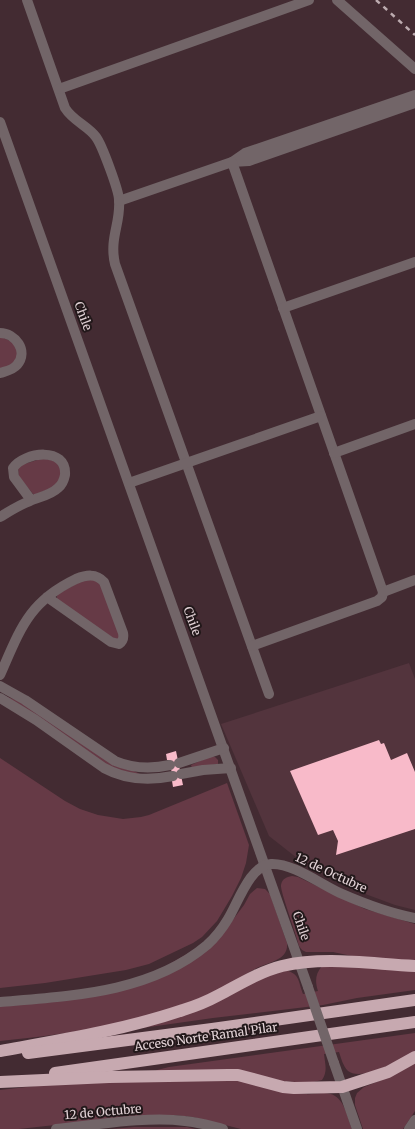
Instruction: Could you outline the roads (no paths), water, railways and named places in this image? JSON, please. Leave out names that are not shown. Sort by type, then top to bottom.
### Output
[{"type":"highway","points":[[0,1051],[86,1035],[156,1018],[202,1003],[252,976],[284,966],[326,961],[415,966]]},
{"type":"highway","name":"Acceso Norte Ramal Pilar","points":[[0,1056],[212,1029],[415,1000]]},
{"type":"highway","name":"Acceso Norte Ramal Pilar","points":[[0,1078],[50,1074],[415,1022]]},
{"type":"highway","points":[[0,1082],[109,1077],[238,1075],[294,1088],[342,1087],[388,1072],[415,1057]]},
{"type":"street","points":[[27,0],[58,89],[69,114],[96,137],[117,190],[120,201],[113,241],[113,256],[115,264],[269,694]]},
{"type":"street","points":[[58,89],[309,0]]},
{"type":"street","points":[[337,0],[415,69]]},
{"type":"street","points":[[120,201],[232,162],[245,153],[415,95]]},
{"type":"street","points":[[232,162],[249,161],[415,103]]},
{"type":"street","name":"Chile","points":[[0,122],[224,748],[357,1129]]},
{"type":"street","points":[[232,162],[383,592],[382,597],[377,601],[252,646]]},
{"type":"street","points":[[283,308],[415,262]]},
{"type":"street","points":[[0,333],[7,334],[18,341],[21,352],[20,360],[17,366],[0,373]]},
{"type":"street","points":[[129,483],[321,416]]},
{"type":"street","points":[[334,453],[415,424]]},
{"type":"street","points":[[0,517],[55,490],[61,485],[64,475],[63,466],[53,455],[39,455],[22,460],[14,468],[14,477],[32,500]]},
{"type":"street","points":[[0,675],[23,624],[28,617],[47,597],[78,578],[89,576],[101,578],[106,586],[123,633],[122,642],[115,644],[111,642],[47,597]]},
{"type":"street","points":[[383,592],[415,580]]},
{"type":"street","points":[[0,686],[25,700],[115,761],[130,767],[151,768],[178,763],[224,748]]},
{"type":"street","points":[[0,698],[36,720],[110,771],[127,777],[150,780],[218,768],[231,768]]},
{"type":"street","points":[[178,763],[180,774]]},
{"type":"street","points":[[150,780],[151,768]]},
{"type":"street","name":"12 de Octubre","points":[[265,865],[276,864],[292,868],[356,900],[387,912],[415,918]]},
{"type":"street","points":[[0,1002],[74,996],[126,986],[183,962],[206,946],[221,931],[251,877],[259,868],[265,865]]},
{"type":"street","name":"12 de Octubre","points":[[56,1129],[118,1126],[156,1120],[184,1120],[223,1129]]},
{"type":"street","points":[[409,1129],[415,1120]]},
{"type":"railway","points":[[376,0],[415,35]]}]
